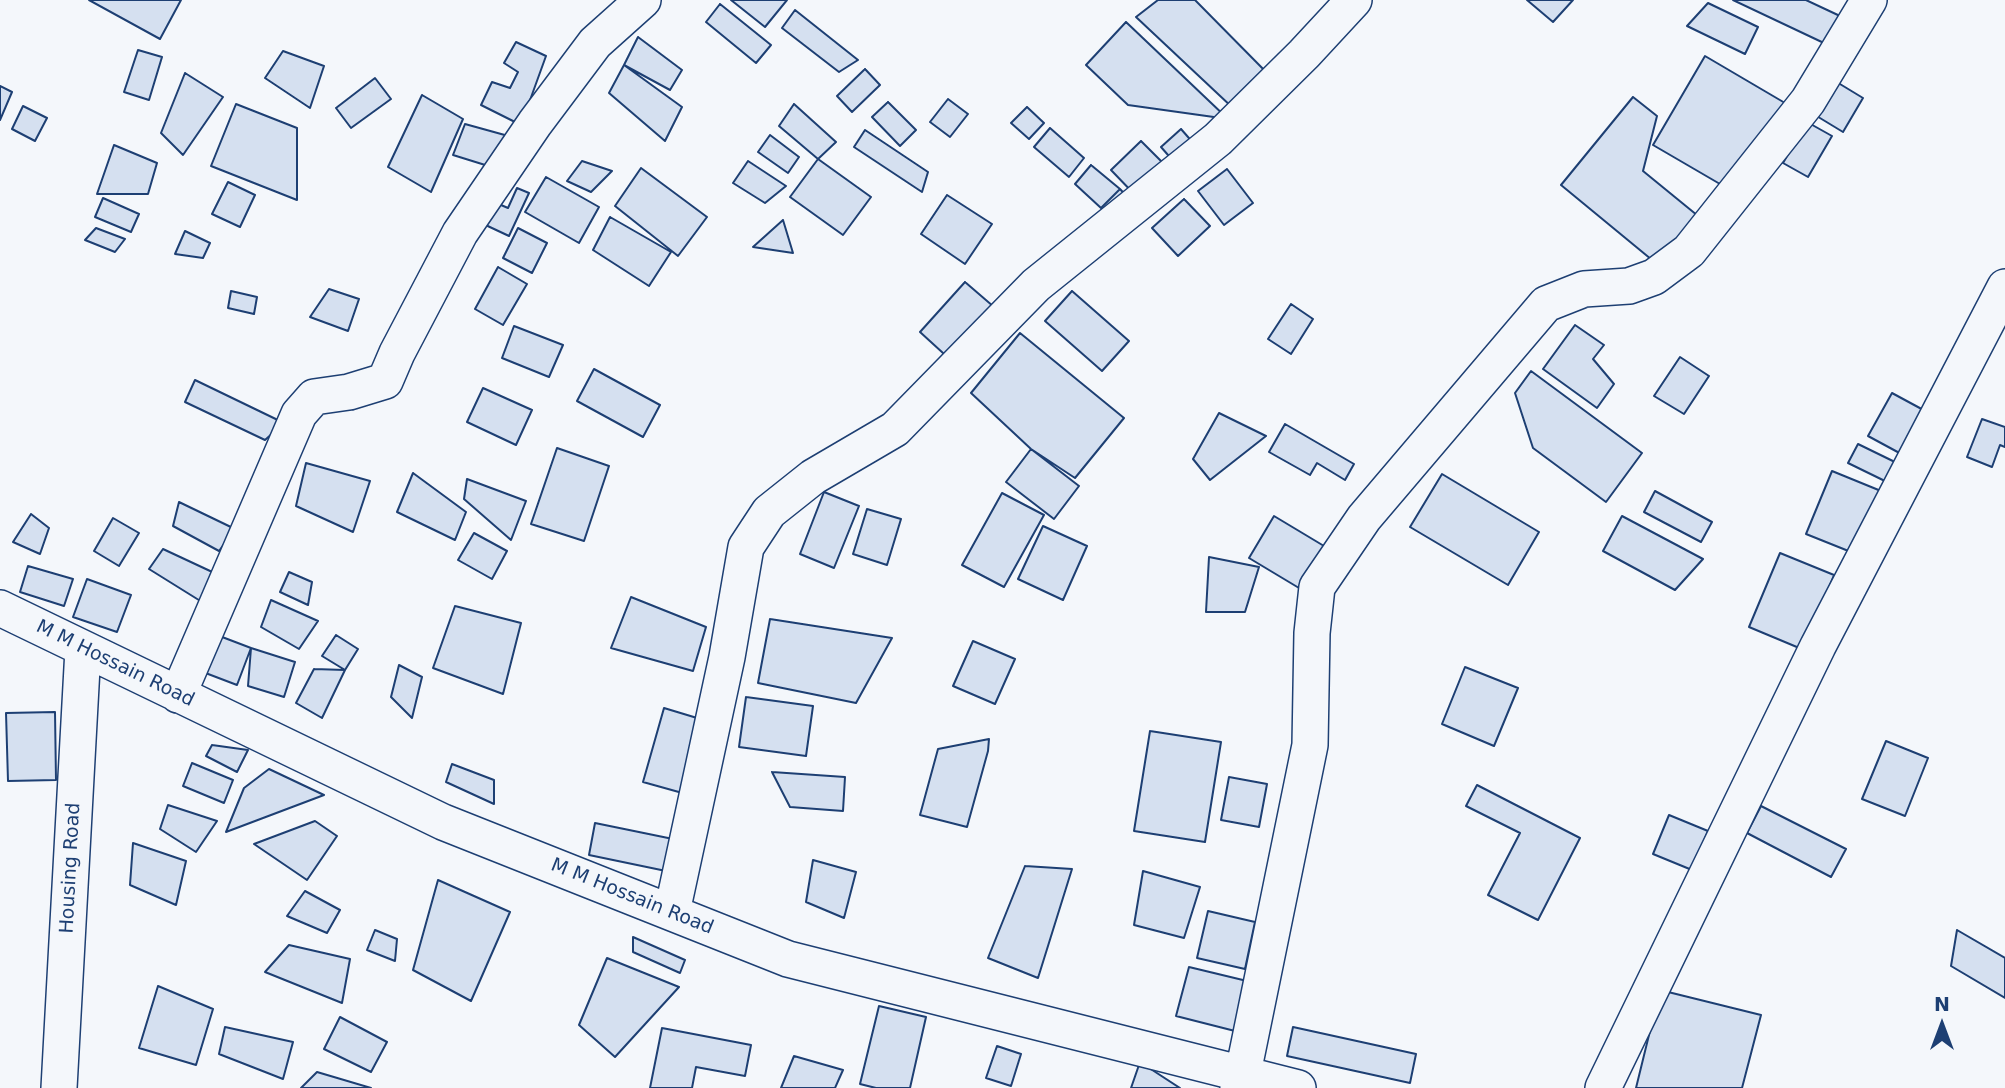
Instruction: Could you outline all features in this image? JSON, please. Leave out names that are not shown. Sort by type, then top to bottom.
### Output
[{"type":"street","points":[[178,695],[299,415],[314,397],[349,392],[385,381],[460,233],[535,122],[595,43],[643,0]]},
{"type":"street","points":[[672,912],[727,657],[746,547],[769,512],[813,477],[895,429],[1036,285],[1217,139],[1304,54],[1354,0]]},
{"type":"street","points":[[1240,1080],[1310,745],[1312,633],[1317,587],[1364,518],[1546,304],[1584,289],[1629,286],[1654,277],[1689,251],[1808,101],[1869,0]]},
{"type":"street","points":[[1603,1088],[1818,646],[2005,287]]},
{"type":"street","name":"M M Hossain Road","points":[[0,608],[443,822],[788,959],[1240,1080],[1298,1088]]},
{"type":"street","name":"Housing Road","points":[[60,1088],[83,649]]},
{"type":"building","points":[[89,0],[181,0],[160,39]]},
{"type":"building","points":[[731,0],[787,0],[765,27]]},
{"type":"building","points":[[1158,0],[1195,0],[1273,79],[1234,109],[1136,17]]},
{"type":"building","points":[[1527,0],[1573,0],[1553,22]]},
{"type":"building","points":[[1733,0],[1806,0],[1840,16],[1826,44]]},
{"type":"building","points":[[1708,3],[1758,27],[1745,54],[1687,26]]},
{"type":"building","points":[[720,4],[771,45],[756,63],[706,22]]},
{"type":"building","points":[[795,10],[858,60],[839,72],[782,28]]},
{"type":"building","points":[[1126,22],[1228,119],[1128,105],[1086,65]]},
{"type":"building","points":[[638,37],[682,70],[670,90],[624,65]]},
{"type":"building","points":[[516,42],[546,56],[521,125],[481,105],[492,82],[510,88],[518,72],[504,63]]},
{"type":"building","points":[[138,50],[162,57],[149,100],[124,92]]},
{"type":"building","points":[[283,51],[324,66],[310,108],[265,78]]},
{"type":"building","points":[[1705,56],[1785,103],[1732,191],[1653,145]]},
{"type":"building","points":[[624,65],[682,107],[665,141],[609,93]]},
{"type":"building","points":[[865,69],[880,85],[852,112],[837,96]]},
{"type":"building","points":[[185,73],[223,97],[183,155],[161,133]]},
{"type":"building","points":[[375,78],[391,99],[351,128],[336,108]]},
{"type":"building","points":[[1835,81],[1863,98],[1843,132],[1815,115]]},
{"type":"building","points":[[0,86],[12,92],[0,120]]},
{"type":"building","points":[[422,95],[463,119],[431,192],[388,167]]},
{"type":"building","points":[[1633,97],[1657,116],[1643,171],[1703,220],[1663,269],[1561,185]]},
{"type":"building","points":[[948,99],[968,114],[950,137],[930,122]]},
{"type":"building","points":[[888,102],[916,130],[900,146],[872,117]]},
{"type":"building","points":[[236,104],[297,128],[297,200],[211,166]]},
{"type":"building","points":[[794,104],[836,142],[818,159],[779,126]]},
{"type":"building","points":[[23,106],[47,118],[35,141],[12,129]]},
{"type":"building","points":[[1027,107],[1044,123],[1029,139],[1011,123]]},
{"type":"building","points":[[1807,122],[1832,136],[1808,177],[1783,163]]},
{"type":"building","points":[[465,124],[512,137],[498,169],[453,155]]},
{"type":"building","points":[[1050,128],[1084,158],[1069,177],[1034,147]]},
{"type":"building","points":[[1181,129],[1195,145],[1175,163],[1161,147]]},
{"type":"building","points":[[865,130],[928,172],[922,192],[854,147]]},
{"type":"building","points":[[770,135],[799,157],[788,173],[758,152]]},
{"type":"building","points":[[1141,141],[1166,166],[1136,196],[1111,170]]},
{"type":"building","points":[[114,145],[157,163],[148,194],[97,194]]},
{"type":"building","points":[[818,159],[871,197],[843,235],[790,197]]},
{"type":"building","points":[[582,161],[612,171],[591,192],[567,181]]},
{"type":"building","points":[[748,161],[786,186],[765,203],[733,183]]},
{"type":"building","points":[[1091,165],[1120,189],[1101,208],[1075,184]]},
{"type":"building","points":[[641,168],[707,217],[678,256],[615,206]]},
{"type":"building","points":[[1227,169],[1253,203],[1224,225],[1198,191]]},
{"type":"building","points":[[546,177],[599,207],[579,243],[525,212]]},
{"type":"building","points":[[228,182],[255,195],[240,227],[212,214]]},
{"type":"building","points":[[517,188],[529,193],[509,236],[477,221],[487,199],[508,208]]},
{"type":"building","points":[[1120,189],[1132,202],[1114,220],[1101,208]]},
{"type":"building","points":[[947,195],[992,224],[965,264],[921,234]]},
{"type":"building","points":[[103,198],[139,214],[131,232],[95,217]]},
{"type":"building","points":[[1184,199],[1210,226],[1178,256],[1152,228]]},
{"type":"building","points":[[610,217],[671,252],[649,286],[593,250]]},
{"type":"building","points":[[783,220],[793,253],[753,247]]},
{"type":"building","points":[[96,228],[125,239],[115,252],[85,240]]},
{"type":"building","points":[[518,228],[547,243],[532,273],[503,258]]},
{"type":"building","points":[[185,231],[210,243],[203,258],[175,254]]},
{"type":"building","points":[[498,267],[527,284],[503,325],[475,309]]},
{"type":"building","points":[[965,282],[1001,313],[955,364],[920,332]]},
{"type":"building","points":[[329,289],[359,299],[348,331],[310,317]]},
{"type":"building","points":[[231,291],[257,297],[254,314],[228,308]]},
{"type":"building","points":[[1072,291],[1129,341],[1102,371],[1045,321]]},
{"type":"building","points":[[1291,304],[1313,319],[1291,354],[1268,339]]},
{"type":"building","points":[[1575,325],[1604,345],[1593,359],[1614,384],[1597,408],[1543,369]]},
{"type":"building","points":[[514,326],[563,345],[549,377],[502,358]]},
{"type":"building","points":[[1020,333],[1124,418],[1075,478],[1031,449],[971,393]]},
{"type":"building","points":[[1680,357],[1709,376],[1684,414],[1654,396]]},
{"type":"building","points":[[594,369],[660,405],[643,437],[577,401]]},
{"type":"building","points":[[1531,371],[1642,453],[1606,502],[1533,448],[1515,393]]},
{"type":"building","points":[[195,380],[284,423],[265,440],[185,402]]},
{"type":"building","points":[[483,388],[532,410],[516,445],[467,422]]},
{"type":"building","points":[[1892,393],[1929,413],[1905,456],[1868,436]]},
{"type":"building","points":[[1219,413],[1266,436],[1210,480],[1193,459]]},
{"type":"building","points":[[1982,419],[2005,427],[2005,447],[2000,445],[1992,467],[1967,457]]},
{"type":"building","points":[[1285,424],[1354,464],[1345,480],[1317,463],[1310,475],[1269,452]]},
{"type":"building","points":[[1858,444],[1899,464],[1889,483],[1848,463]]},
{"type":"building","points":[[557,448],[609,466],[584,541],[531,524]]},
{"type":"building","points":[[1031,449],[1079,486],[1054,519],[1006,482]]},
{"type":"building","points":[[306,463],[370,481],[353,532],[296,506]]},
{"type":"building","points":[[1832,471],[1881,491],[1856,554],[1806,534]]},
{"type":"building","points":[[413,473],[466,512],[455,540],[397,512]]},
{"type":"building","points":[[1442,474],[1539,532],[1508,585],[1410,527]]},
{"type":"building","points":[[467,479],[526,501],[511,540],[464,499]]},
{"type":"building","points":[[1655,491],[1712,522],[1701,542],[1644,512]]},
{"type":"building","points":[[824,492],[859,506],[834,568],[800,554]]},
{"type":"building","points":[[1002,493],[1044,515],[1004,587],[962,565]]},
{"type":"building","points":[[179,502],[235,529],[219,551],[173,526]]},
{"type":"building","points":[[867,509],[901,519],[887,565],[853,554]]},
{"type":"building","points":[[31,514],[49,528],[40,554],[13,542]]},
{"type":"building","points":[[1274,516],[1329,549],[1304,591],[1249,558]]},
{"type":"building","points":[[1622,516],[1703,559],[1675,590],[1603,551]]},
{"type":"building","points":[[113,518],[139,533],[119,566],[94,551]]},
{"type":"building","points":[[1043,526],[1087,546],[1063,600],[1018,579]]},
{"type":"building","points":[[474,533],[507,551],[492,579],[458,560]]},
{"type":"building","points":[[163,549],[223,577],[210,607],[149,569]]},
{"type":"building","points":[[1780,553],[1834,575],[1804,650],[1749,627]]},
{"type":"building","points":[[1209,557],[1259,567],[1245,612],[1206,612]]},
{"type":"building","points":[[28,566],[73,579],[64,606],[20,592]]},
{"type":"building","points":[[289,572],[312,582],[308,605],[280,592]]},
{"type":"building","points":[[87,579],[131,595],[117,632],[73,617]]},
{"type":"building","points":[[631,597],[706,627],[693,671],[611,648]]},
{"type":"building","points":[[271,600],[318,621],[299,649],[261,627]]},
{"type":"building","points":[[455,606],[521,623],[503,694],[433,668]]},
{"type":"building","points":[[770,619],[892,638],[856,703],[758,683]]},
{"type":"building","points":[[209,632],[251,648],[237,685],[195,669]]},
{"type":"building","points":[[336,635],[358,649],[345,670],[322,656]]},
{"type":"building","points":[[973,641],[1015,659],[995,704],[953,686]]},
{"type":"building","points":[[251,648],[295,662],[284,697],[248,686]]},
{"type":"building","points":[[399,665],[422,677],[412,718],[391,697]]},
{"type":"building","points":[[1465,667],[1518,688],[1494,746],[1442,724]]},
{"type":"building","points":[[314,669],[345,670],[322,718],[296,703]]},
{"type":"building","points":[[746,697],[813,706],[806,756],[739,747]]},
{"type":"building","points":[[664,708],[707,721],[686,794],[643,782]]},
{"type":"building","points":[[55,712],[56,780],[8,781],[6,713]]},
{"type":"building","points":[[1150,731],[1221,742],[1205,842],[1134,831]]},
{"type":"building","points":[[989,739],[967,827],[920,815],[938,749]]},
{"type":"building","points":[[1886,741],[1928,758],[1905,816],[1862,799]]},
{"type":"building","points":[[212,745],[248,750],[237,772],[206,756]]},
{"type":"building","points":[[192,763],[233,780],[224,803],[183,786]]},
{"type":"building","points":[[452,764],[494,780],[494,804],[446,782]]},
{"type":"building","points":[[269,769],[324,795],[226,832],[244,788]]},
{"type":"building","points":[[772,772],[845,777],[843,811],[790,807]]},
{"type":"building","points":[[1229,777],[1267,784],[1259,827],[1221,820]]},
{"type":"building","points":[[1477,785],[1580,838],[1538,920],[1488,895],[1520,833],[1466,806]]},
{"type":"building","points":[[168,805],[217,821],[196,852],[160,829]]},
{"type":"building","points":[[1761,806],[1846,849],[1831,877],[1747,833]]},
{"type":"building","points":[[1669,815],[1708,831],[1692,870],[1653,854]]},
{"type":"building","points":[[315,821],[337,836],[307,880],[254,844]]},
{"type":"building","points":[[595,823],[673,839],[666,871],[589,855]]},
{"type":"building","points":[[133,843],[186,861],[176,905],[130,885]]},
{"type":"building","points":[[813,860],[856,872],[844,918],[806,902]]},
{"type":"building","points":[[1025,866],[1072,869],[1038,978],[988,958]]},
{"type":"building","points":[[1143,871],[1200,887],[1184,938],[1134,925]]},
{"type":"building","points":[[438,880],[510,912],[471,1001],[413,970]]},
{"type":"building","points":[[305,891],[340,910],[327,933],[287,916]]},
{"type":"building","points":[[1208,911],[1255,922],[1245,969],[1197,958]]},
{"type":"building","points":[[375,930],[397,939],[395,961],[367,950]]},
{"type":"building","points":[[1957,930],[2005,958],[2005,998],[1951,966]]},
{"type":"building","points":[[633,937],[685,960],[680,973],[633,952]]},
{"type":"building","points":[[289,945],[350,959],[342,1003],[265,972]]},
{"type":"building","points":[[607,958],[679,987],[615,1057],[579,1025]]},
{"type":"building","points":[[1189,967],[1247,981],[1235,1031],[1176,1016]]},
{"type":"building","points":[[158,986],[213,1009],[196,1065],[139,1048]]},
{"type":"building","points":[[1660,990],[1761,1015],[1742,1088],[1636,1088]]},
{"type":"building","points":[[879,1006],[926,1017],[910,1088],[876,1088],[860,1084]]},
{"type":"building","points":[[340,1017],[387,1042],[371,1072],[324,1049]]},
{"type":"building","points":[[225,1027],[293,1042],[283,1079],[219,1054]]},
{"type":"building","points":[[1293,1027],[1416,1054],[1410,1083],[1287,1056]]},
{"type":"building","points":[[662,1028],[751,1045],[745,1076],[696,1067],[692,1088],[650,1088]]},
{"type":"building","points":[[997,1046],[1021,1054],[1011,1086],[986,1078]]},
{"type":"building","points":[[794,1056],[843,1070],[835,1088],[781,1088]]},
{"type":"building","points":[[1140,1062],[1180,1088],[1131,1088]]},
{"type":"building","points":[[317,1072],[371,1088],[301,1088]]}]
